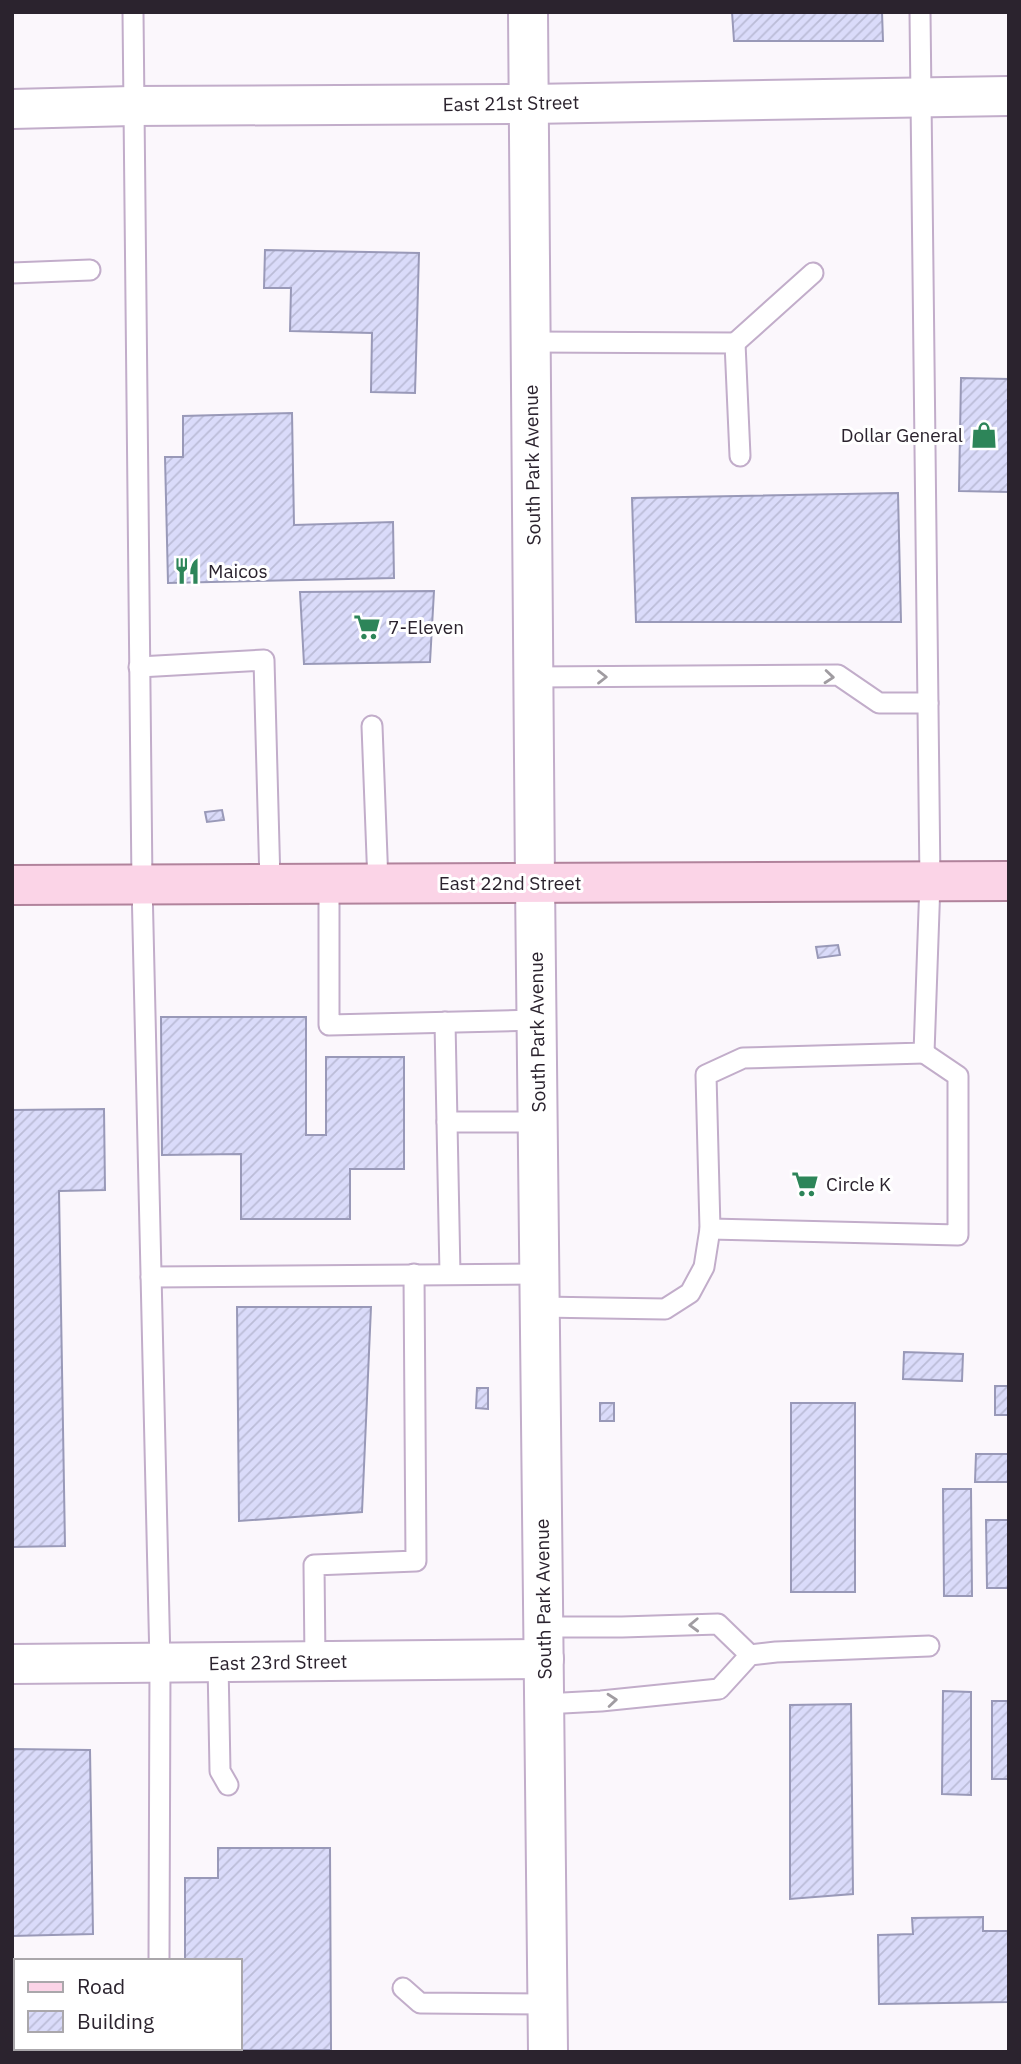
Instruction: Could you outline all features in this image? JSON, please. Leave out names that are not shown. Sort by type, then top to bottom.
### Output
[{"type":"main road","name":"South Park Avenue","points":[[528,12],[548,2052]]},
{"type":"main road","name":"East 21st Street","points":[[12,109],[1009,96]]},
{"type":"main road","name":"East 22nd Street","points":[[12,885],[1009,881]]},
{"type":"main road","name":"East 23rd Street","points":[[12,1664],[315,1661],[544,1643]]},
{"type":"lane","points":[[133,12],[142,884],[160,1663],[159,1959]]},
{"type":"lane","points":[[920,12],[930,882],[924,1053]]},
{"type":"lane","points":[[12,273],[90,270]]},
{"type":"lane","points":[[530,342],[735,343],[813,273]]},
{"type":"lane","points":[[735,343],[740,456]]},
{"type":"lane","points":[[139,667],[264,660],[270,883]]},
{"type":"lane","points":[[534,677],[838,676],[879,703],[928,703]]},
{"type":"lane","points":[[372,726],[377,883]]},
{"type":"lane","points":[[329,883],[329,1025],[537,1020]]},
{"type":"lane","points":[[445,1022],[450,1274]]},
{"type":"lane","points":[[151,1276],[450,1274],[665,1309],[691,1293],[704,1267],[710,1230],[706,1075],[743,1058],[924,1053],[958,1076],[958,1236],[710,1230]]},
{"type":"lane","points":[[447,1122],[538,1122]]},
{"type":"lane","points":[[315,1661],[314,1565],[416,1561],[414,1274]]},
{"type":"lane","points":[[544,1643],[622,1627],[718,1624],[750,1655]]},
{"type":"lane","points":[[544,1704],[719,1689],[750,1655],[929,1646]]},
{"type":"lane","points":[[218,1662],[220,1771],[228,1785]]},
{"type":"lane","points":[[403,1988],[420,2003],[548,2004]]},
{"type":"building","points":[[732,12],[882,12],[883,41],[734,41]]},
{"type":"building","points":[[265,250],[419,253],[415,393],[371,392],[372,333],[290,331],[291,288],[264,288]]},
{"type":"building","name":"Dollar General","points":[[961,378],[1009,379],[1009,492],[959,491]]},
{"type":"building","points":[[292,413],[294,525],[393,522],[394,578],[168,583],[165,457],[183,457],[183,416]]},
{"type":"building","points":[[898,493],[901,622],[636,622],[632,498]]},
{"type":"building","name":"7-Eleven","points":[[434,591],[430,662],[304,664],[300,592]]},
{"type":"building","points":[[222,810],[224,820],[207,822],[205,812]]},
{"type":"building","points":[[838,945],[840,955],[818,958],[816,947]]},
{"type":"building","points":[[161,1017],[306,1017],[306,1135],[326,1135],[326,1057],[404,1057],[404,1169],[350,1169],[350,1219],[241,1219],[241,1154],[162,1155]]},
{"type":"building","points":[[104,1109],[105,1190],[59,1191],[65,1546],[12,1547],[12,1110]]},
{"type":"building","points":[[237,1307],[371,1307],[362,1512],[239,1521]]},
{"type":"building","points":[[904,1352],[963,1354],[962,1381],[903,1379]]},
{"type":"building","points":[[995,1386],[1009,1386],[1009,1415],[995,1415]]},
{"type":"building","points":[[477,1388],[488,1388],[488,1409],[476,1408]]},
{"type":"building","points":[[600,1403],[614,1403],[614,1421],[600,1421]]},
{"type":"building","points":[[791,1403],[855,1403],[855,1592],[791,1592]]},
{"type":"building","points":[[976,1454],[1009,1454],[1009,1482],[975,1482]]},
{"type":"building","points":[[943,1489],[971,1489],[972,1596],[944,1596]]},
{"type":"building","points":[[986,1520],[1009,1520],[1009,1588],[987,1588]]},
{"type":"building","points":[[943,1691],[971,1692],[971,1795],[942,1794]]},
{"type":"building","points":[[992,1701],[1009,1701],[1009,1779],[992,1779]]},
{"type":"building","points":[[851,1704],[853,1894],[790,1899],[790,1705]]},
{"type":"building","points":[[12,1749],[90,1750],[93,1934],[12,1936]]},
{"type":"building","points":[[218,1848],[330,1848],[331,2050],[242,2050],[242,1959],[185,1959],[185,1878],[218,1878]]},
{"type":"building","points":[[983,1917],[983,1931],[1009,1931],[1009,2002],[879,2004],[878,1935],[913,1934],[912,1918]]},
{"type":"place","name":"Dollar General","points":[[984,435]]},
{"type":"place","name":"Maicos","points":[[187,571]]},
{"type":"place","name":"7-Eleven","points":[[367,627]]},
{"type":"place","name":"Circle K","points":[[805,1184]]}]
